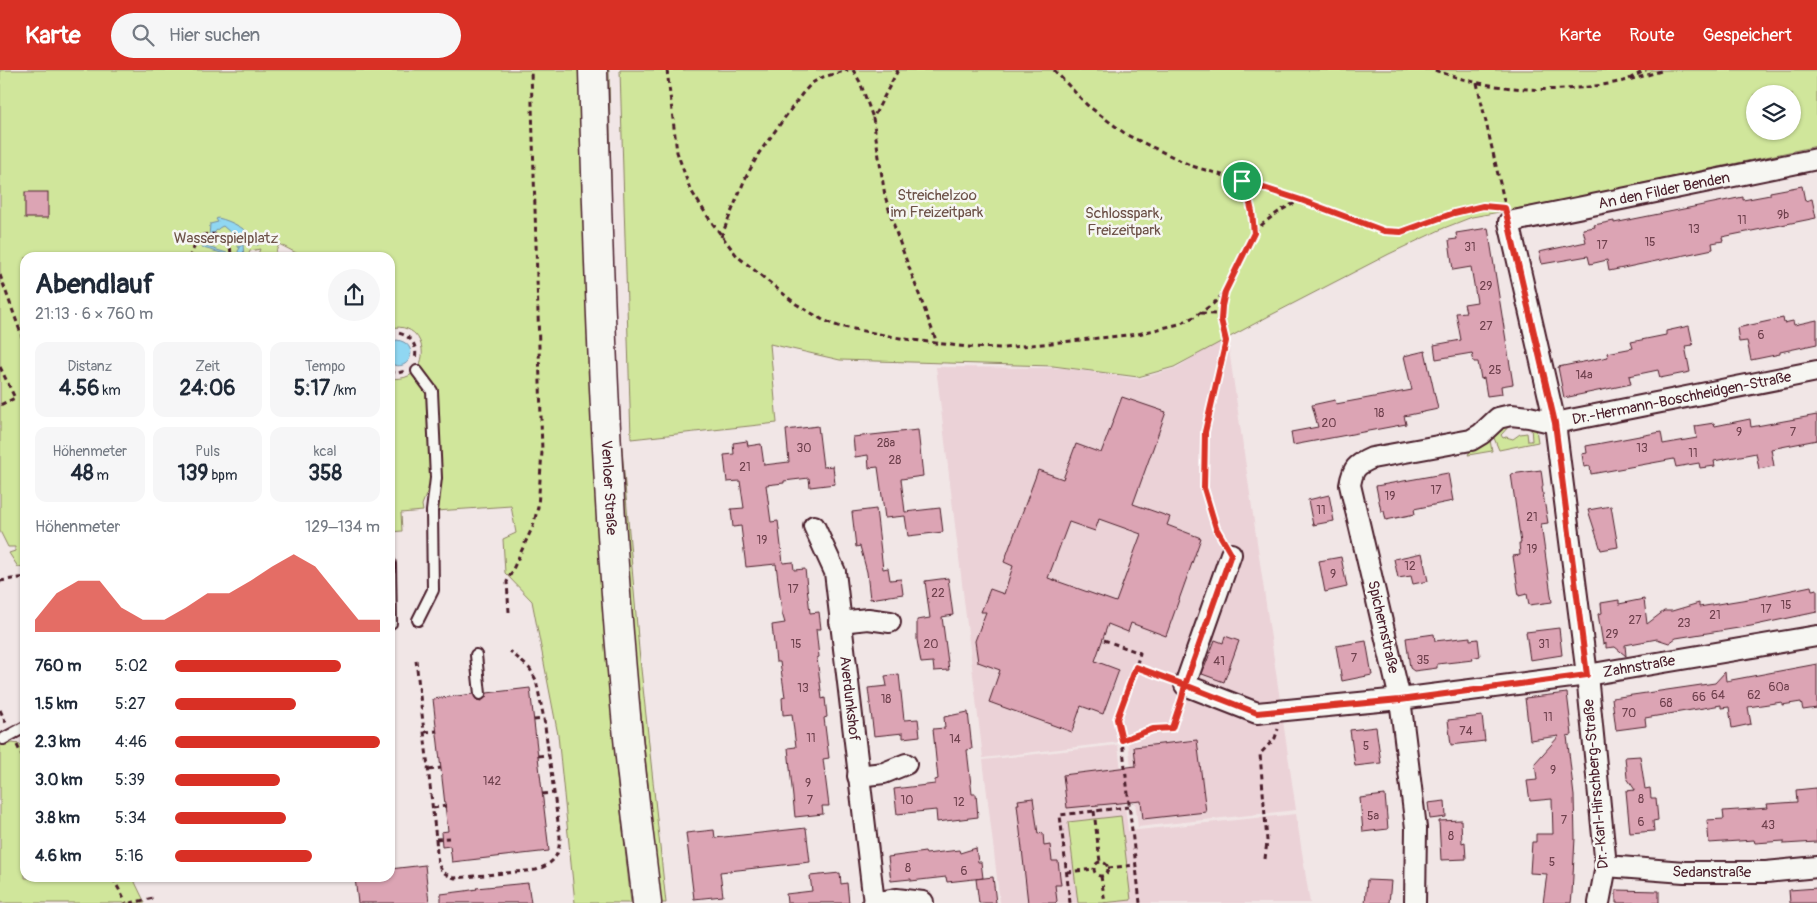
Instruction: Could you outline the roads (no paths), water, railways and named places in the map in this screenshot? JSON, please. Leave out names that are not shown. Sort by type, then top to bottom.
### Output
[{"type":"main road","name":"Venloer Straße","points":[[593,70],[598,248],[613,545],[626,716],[647,903]]},
{"type":"street","name":"An den Filder Benden","points":[[1509,222],[1817,159]]},
{"type":"street","name":"Dr.-Karl-Hirschberg-Straße","points":[[1509,222],[1555,423],[1587,675],[1606,866],[1599,903]]},
{"type":"street","name":"Dr.-Hermann-Boschheidgen-Straße","points":[[1352,472],[1360,463],[1372,458],[1471,440],[1481,434],[1498,418],[1511,415],[1555,423],[1817,371]]},
{"type":"street","name":"Spichernstraße","points":[[1352,472],[1350,485],[1400,700],[1416,828],[1415,903]]},
{"type":"street","name":"Averdunkshof","points":[[814,526],[834,572],[874,903],[896,900],[922,902]]},
{"type":"street","name":"Zahnstraße","points":[[1231,554],[1185,685],[1257,713],[1400,700],[1587,675],[1817,636]]},
{"type":"street","points":[[840,622],[868,619],[890,622]]},
{"type":"street","points":[[858,776],[884,774],[906,764]]},
{"type":"street","name":"Sedanstraße","points":[[1606,866],[1684,872],[1766,872],[1817,867]]},
{"type":"lane","points":[[414,367],[432,391],[436,478],[432,520],[433,590],[418,620]]},
{"type":"lane","points":[[476,655],[480,694]]},
{"type":"lane","points":[[3,738],[20,730]]},
{"type":"water","points":[[216,219],[223,219],[235,224],[255,239],[259,243],[258,245],[247,243],[243,245],[244,252],[238,252],[240,248],[238,246],[241,246],[245,238],[231,233],[223,226],[217,230],[204,246],[224,252],[203,248],[202,244],[209,237],[210,224],[218,222]]},
{"type":"water","points":[[395,341],[405,343],[411,352],[410,358],[403,365],[395,365]]},
{"type":"park label","name":"Streichelzoo im Freizeitpark","points":[[937,204]]},
{"type":"park label","name":"Schlosspark, Freizeitpark","points":[[1124,222]]},
{"type":"park label","name":"Wasserspielplatz","points":[[226,238]]}]
